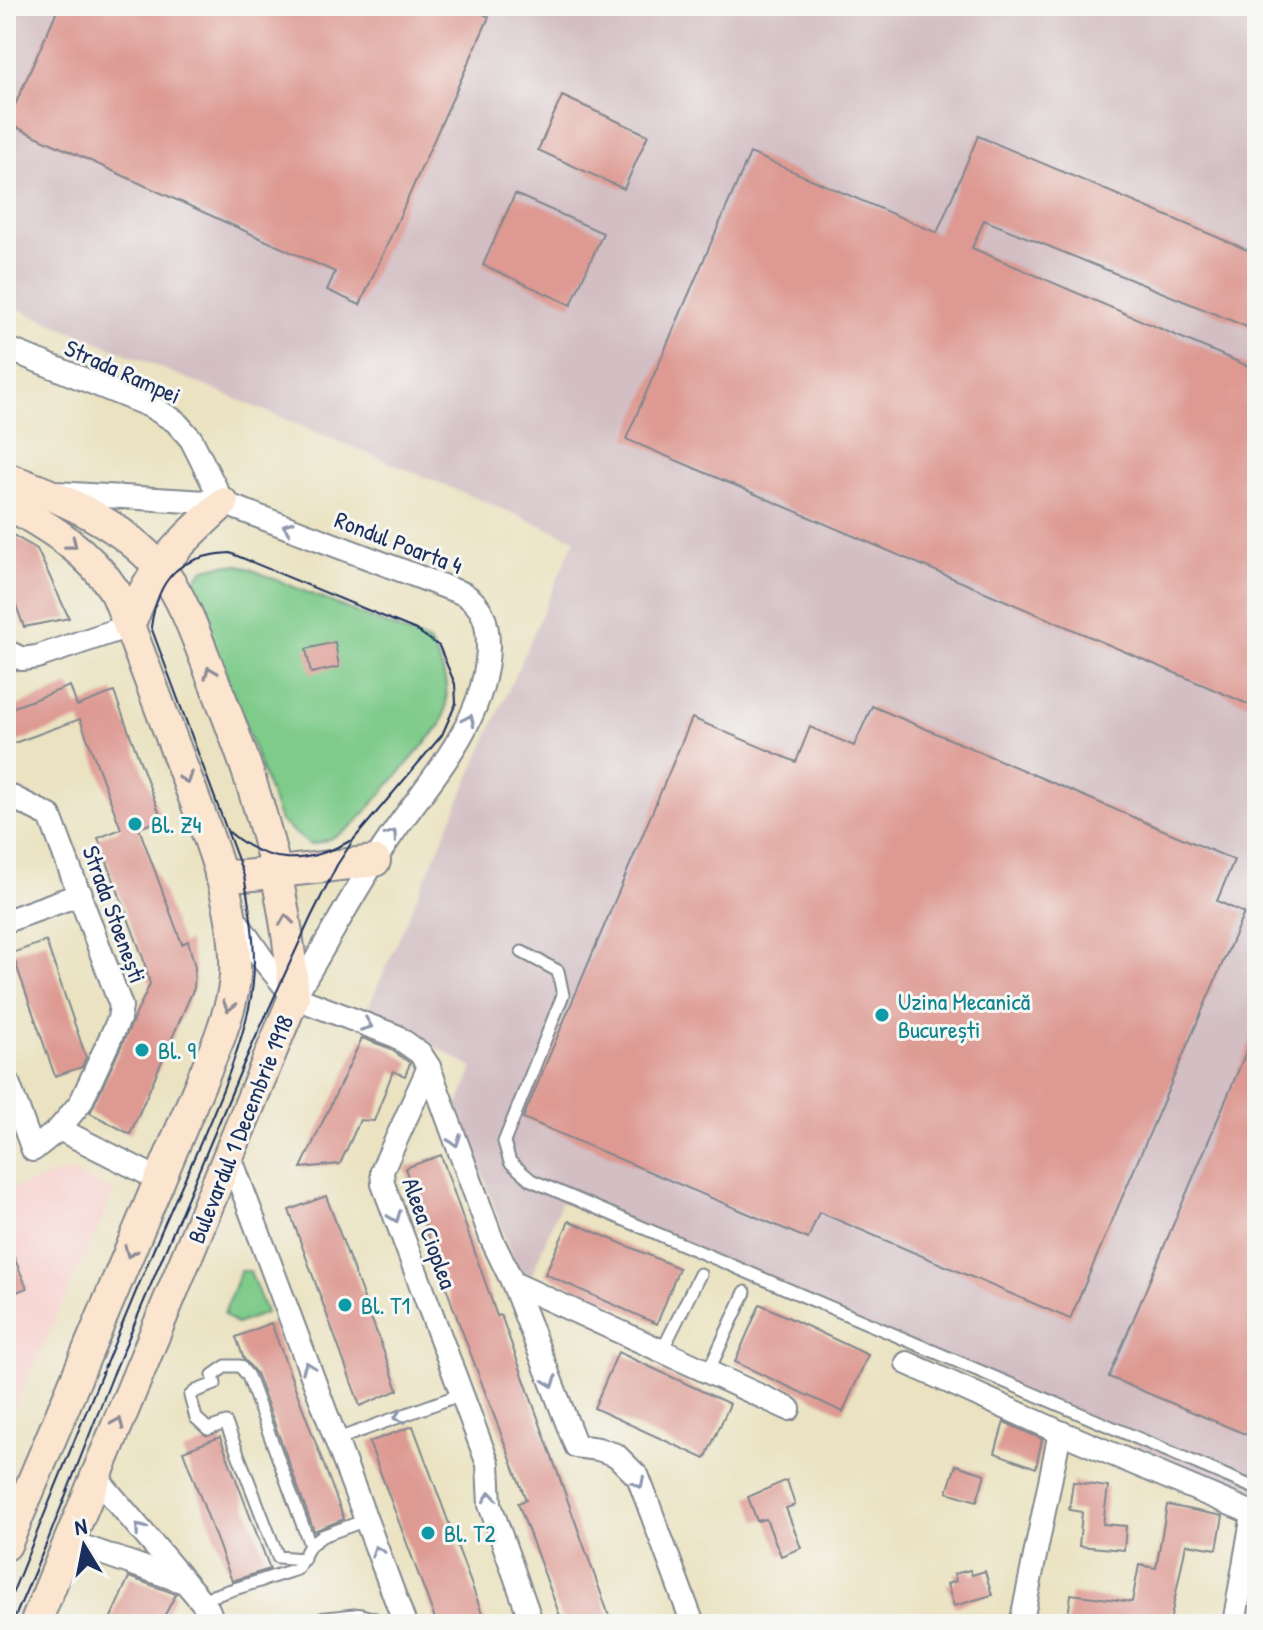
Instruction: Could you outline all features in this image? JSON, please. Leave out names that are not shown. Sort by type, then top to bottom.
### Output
[{"type":"main road","name":"Bulevardul 1 Decembrie 1918","points":[[6,478],[48,492],[113,529],[160,568],[197,638],[257,795],[285,910],[294,997],[35,1624]]},
{"type":"main road","points":[[6,503],[72,543],[116,593],[220,875],[230,912],[235,977],[229,1010],[6,1545]]},
{"type":"main road","points":[[129,626],[146,588],[160,568],[223,503]]},
{"type":"main road","points":[[220,875],[244,876],[375,861]]},
{"type":"street","name":"Strada Rampei","points":[[6,348],[150,406],[175,421],[191,439],[223,503]]},
{"type":"street","name":"Rondul Poarta 4","points":[[48,492],[223,503],[464,594],[481,608],[487,629],[487,661],[475,708],[456,746],[375,861],[294,997]]},
{"type":"street","points":[[6,651],[22,659],[37,657],[129,626]]},
{"type":"street","name":"Strada Stoenești","points":[[6,794],[50,816],[121,1006],[119,1019],[81,1102],[59,1129],[33,1150],[6,1077]]},
{"type":"street","points":[[6,921],[81,894]]},
{"type":"street","points":[[230,912],[294,997],[396,1036],[420,1053],[429,1067],[492,1240],[513,1283],[576,1446],[616,1455],[638,1477],[693,1624]]},
{"type":"street","name":"Aleea Cioplea","points":[[429,1067],[382,1171],[383,1184],[488,1464],[490,1505],[531,1624]]},
{"type":"street","points":[[59,1129],[160,1180]]},
{"type":"street","points":[[229,1154],[405,1624]]},
{"type":"street","points":[[513,1283],[789,1409]]},
{"type":"street","points":[[907,1363],[1255,1515],[1234,1624]]},
{"type":"street","points":[[1018,1623],[1060,1432]]},
{"type":"street","points":[[96,1477],[200,1600],[214,1624]]},
{"type":"street","points":[[70,1542],[185,1582]]},
{"type":"street","points":[[324,1624],[364,1623]]},
{"type":"lane","points":[[522,952],[558,971],[563,995],[504,1142],[510,1162],[531,1180],[1257,1489]]},
{"type":"lane","points":[[662,1351],[700,1274]]},
{"type":"lane","points":[[708,1372],[745,1292]]},
{"type":"lane","points":[[304,1559],[278,1557],[226,1423],[208,1429],[196,1418],[190,1396],[215,1384],[213,1375],[226,1366],[240,1366],[248,1376],[310,1545]]},
{"type":"lane","points":[[335,1440],[462,1394]]},
{"type":"lane","points":[[200,1600],[297,1569],[310,1545],[322,1536],[366,1520]]},
{"type":"shaded area","points":[[6,6],[1257,6],[1257,1496],[561,1202],[530,1279],[518,1273],[458,1105],[473,1068],[368,1008],[575,539],[6,304]]},
{"type":"shaded area","points":[[66,1171],[115,1191],[6,1425],[6,1191]]},
{"type":"green space","points":[[240,565],[429,642],[440,662],[447,692],[441,725],[356,823],[329,839],[310,845],[280,821],[237,703],[190,595],[191,583],[205,569]]},
{"type":"green space","points":[[240,1271],[250,1271],[266,1313],[236,1324],[224,1314]]},
{"type":"building","points":[[59,6],[469,6],[489,17],[360,305],[327,290],[335,272],[7,123]]},
{"type":"building","points":[[562,96],[648,135],[624,189],[538,150]]},
{"type":"building","points":[[978,136],[1257,254],[1257,331],[984,220],[972,248],[1257,370],[1257,708],[626,439],[750,153],[937,233]]},
{"type":"building","points":[[515,194],[603,233],[571,305],[483,265]]},
{"type":"building","points":[[6,531],[37,549],[69,618],[24,627],[6,578]]},
{"type":"building","points":[[335,642],[339,667],[311,673],[306,649]]},
{"type":"building","name":"Bl. Z4","points":[[70,686],[77,706],[114,692],[162,820],[139,828],[182,944],[188,941],[195,967],[194,988],[130,1134],[90,1113],[150,984],[98,838],[121,829],[80,719],[6,746],[6,710]]},
{"type":"building","name":"Uzina Mecanică București","points":[[872,706],[1234,860],[1217,901],[1244,913],[1070,1319],[819,1212],[808,1239],[523,1118],[692,718],[796,762],[810,727],[854,746]]},
{"type":"building","points":[[46,941],[86,1057],[82,1067],[55,1076],[12,953]]},
{"type":"building","points":[[1257,1026],[1257,1439],[1109,1377]]},
{"type":"building","points":[[362,1038],[389,1048],[410,1063],[405,1076],[393,1071],[374,1121],[360,1120],[340,1164],[301,1168]]},
{"type":"building","points":[[441,1155],[497,1316],[501,1315],[612,1624],[563,1624],[518,1503],[526,1500],[453,1307],[405,1168]]},
{"type":"building","name":"Bl. T1","points":[[326,1196],[398,1390],[360,1406],[289,1210]]},
{"type":"building","points":[[569,1221],[679,1268],[657,1324],[545,1274]]},
{"type":"building","points":[[6,1238],[27,1288],[6,1296]]},
{"type":"building","points":[[760,1304],[868,1355],[843,1412],[735,1362]]},
{"type":"building","points":[[271,1323],[344,1519],[314,1531],[256,1373],[244,1359],[236,1337]]},
{"type":"building","points":[[618,1352],[730,1404],[705,1459],[594,1408]]},
{"type":"building","points":[[1004,1422],[1042,1439],[1036,1468],[995,1453]]},
{"type":"building","name":"Bl. T2","points":[[413,1426],[486,1624],[437,1624],[369,1442]]},
{"type":"building","points":[[220,1437],[270,1569],[232,1581],[183,1451]]},
{"type":"building","points":[[956,1465],[985,1474],[977,1501],[947,1492]]},
{"type":"building","points":[[787,1480],[795,1505],[786,1508],[801,1548],[781,1556],[766,1519],[757,1521],[748,1497]]},
{"type":"building","points":[[1073,1482],[1108,1487],[1103,1524],[1126,1526],[1124,1550],[1079,1546],[1082,1512],[1069,1510]]},
{"type":"building","points":[[1167,1505],[1223,1516],[1217,1549],[1186,1544],[1170,1622],[1067,1624],[1071,1594],[1132,1602],[1139,1565],[1156,1568]]},
{"type":"building","points":[[970,1570],[972,1575],[985,1571],[992,1595],[954,1606],[947,1584],[956,1581],[954,1574]]},
{"type":"building","points":[[129,1577],[176,1594],[160,1624],[108,1624]]},
{"type":"tram line","points":[[6,1609],[220,1096],[249,1008],[254,959],[244,876],[151,627],[159,595],[174,572],[197,559],[230,553],[416,630],[439,646],[455,684],[456,703],[442,735],[354,839],[311,917],[244,1063],[12,1624]]},
{"type":"tram line","points":[[229,832],[258,851],[288,858],[318,854],[350,841]]},
{"type":"place","name":"Bl. Z4","points":[[135,824]]},
{"type":"place","name":"Uzina Mecanică București","points":[[882,1015]]},
{"type":"place","name":"Bl. 9","points":[[142,1050]]},
{"type":"place","name":"Bl. T1","points":[[345,1305]]},
{"type":"place","name":"Bl. T2","points":[[428,1533]]}]
